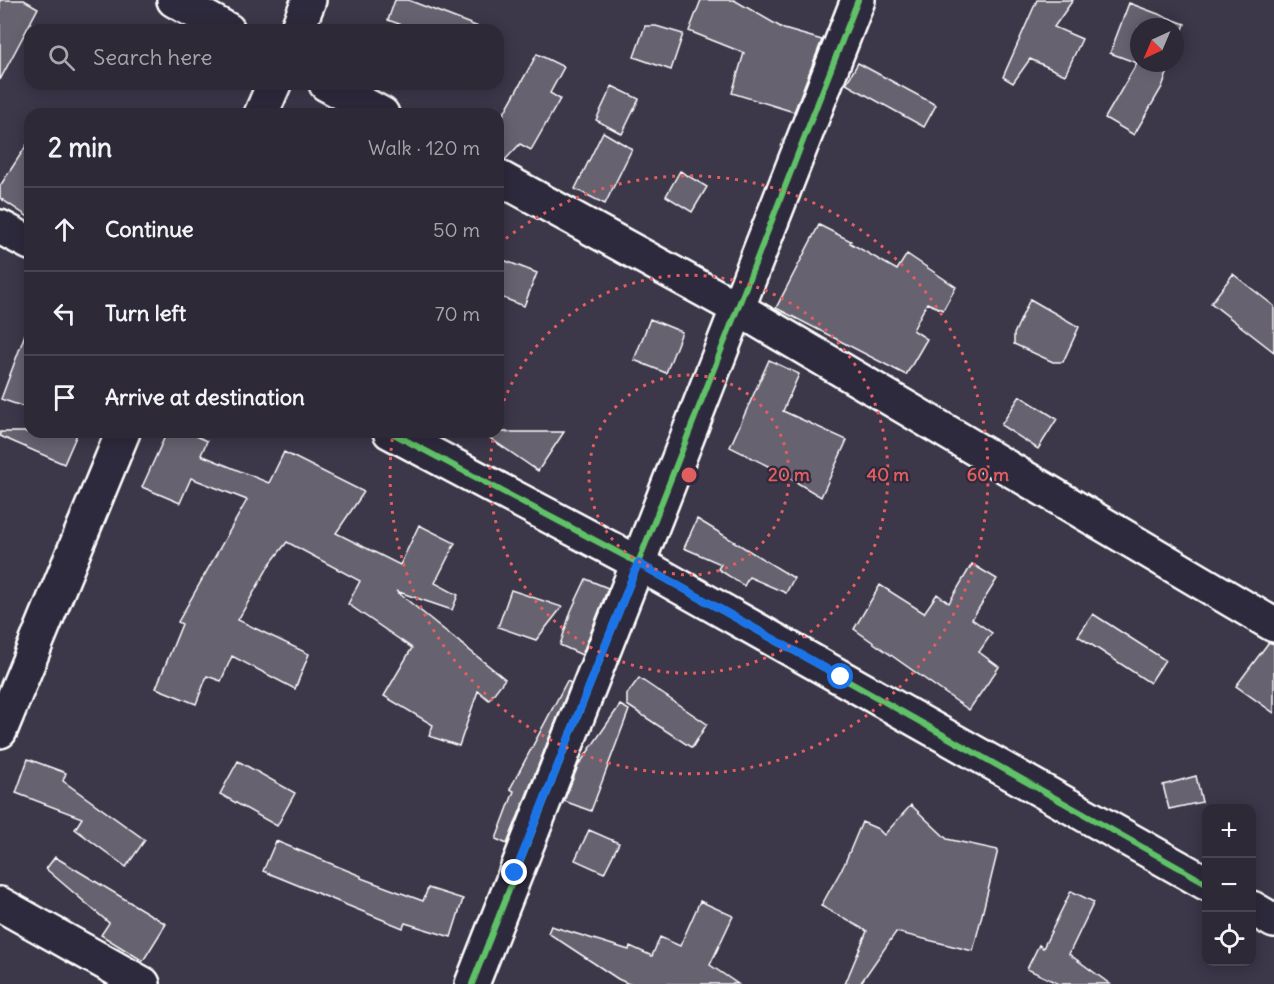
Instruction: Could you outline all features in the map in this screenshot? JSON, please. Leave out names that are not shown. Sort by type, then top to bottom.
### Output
[{"type":"street","points":[[174,0],[217,24]]},
{"type":"street","points":[[299,24],[309,0]]},
{"type":"street","points":[[472,984],[858,0]]},
{"type":"street","points":[[264,108],[271,90]]},
{"type":"street","points":[[337,90],[370,108]]},
{"type":"street","points":[[504,180],[737,308],[1274,625]]},
{"type":"street","points":[[0,227],[24,240]]},
{"type":"street","points":[[0,731],[121,438]]},
{"type":"street","points":[[401,438],[638,563],[1202,881]]},
{"type":"street","points":[[0,904],[143,984]]},
{"type":"street","points":[[1256,911],[1274,921]]},
{"type":"building","points":[[0,0],[24,0],[38,8],[30,24],[24,24],[24,35],[0,80]]},
{"type":"building","points":[[395,0],[408,0],[471,24],[399,24],[388,20]]},
{"type":"building","points":[[701,0],[734,0],[784,29],[822,40],[794,112],[732,93],[744,53],[689,31]]},
{"type":"building","points":[[1037,0],[1073,0],[1054,27],[1082,39],[1065,75],[1030,59],[1013,83],[1003,77]]},
{"type":"building","points":[[1129,3],[1169,18],[1130,18],[1130,60],[1110,53]]},
{"type":"building","points":[[645,26],[656,26],[683,34],[671,70],[634,57]]},
{"type":"building","points":[[537,54],[564,67],[550,93],[560,99],[531,150],[520,144],[505,160],[504,113]]},
{"type":"building","points":[[858,63],[936,105],[924,127],[846,84]]},
{"type":"building","points":[[1132,72],[1168,72],[1162,87],[1134,135],[1105,118]]},
{"type":"building","points":[[612,86],[639,99],[622,134],[596,120]]},
{"type":"building","points":[[603,132],[632,149],[605,204],[575,189]]},
{"type":"building","points":[[24,149],[24,214],[0,198],[0,186]]},
{"type":"building","points":[[680,171],[707,187],[692,212],[666,196]]},
{"type":"building","points":[[819,225],[851,241],[850,243],[897,270],[907,254],[956,287],[943,310],[927,303],[913,330],[927,339],[906,375],[776,308]]},
{"type":"building","points":[[504,260],[537,273],[524,306],[504,298]]},
{"type":"building","points":[[1233,274],[1274,306],[1274,352],[1211,303]]},
{"type":"building","points":[[1030,299],[1079,327],[1063,362],[1053,362],[1014,344],[1014,334]]},
{"type":"building","points":[[650,319],[682,332],[666,373],[634,360]]},
{"type":"building","points":[[24,337],[24,407],[1,399]]},
{"type":"building","points":[[769,360],[799,374],[783,411],[847,440],[821,497],[774,469],[730,447]]},
{"type":"building","points":[[1020,396],[1057,419],[1038,449],[1001,425]]},
{"type":"building","points":[[0,432],[24,432],[24,438],[75,438],[64,464],[0,436]]},
{"type":"building","points":[[504,432],[564,432],[538,471],[490,438],[504,438]]},
{"type":"building","points":[[164,438],[201,438],[207,441],[201,455],[269,483],[284,452],[364,492],[336,533],[400,565],[419,525],[455,543],[435,583],[458,595],[452,610],[396,591],[505,679],[489,700],[478,691],[459,746],[429,736],[433,725],[384,696],[412,648],[348,604],[360,581],[287,542],[270,564],[238,620],[309,654],[295,689],[232,656],[221,681],[207,676],[196,704],[156,688],[182,624],[178,622],[247,500],[191,478],[180,503],[142,487]]},
{"type":"building","points":[[697,519],[794,578],[786,593],[749,577],[744,586],[718,569],[721,564],[684,548]]},
{"type":"building","points":[[972,564],[997,579],[972,619],[992,633],[979,652],[999,667],[969,710],[854,629],[880,585],[924,613],[937,594],[949,603]]},
{"type":"building","points":[[586,579],[608,588],[582,655],[560,645],[571,611]]},
{"type":"building","points":[[511,590],[562,607],[536,640],[498,627]]},
{"type":"building","points":[[1093,614],[1165,660],[1150,683],[1078,636]]},
{"type":"building","points":[[1269,642],[1274,644],[1274,713],[1236,686]]},
{"type":"building","points":[[639,678],[707,724],[692,748],[627,705],[627,694]]},
{"type":"building","points":[[567,681],[571,683],[507,844],[496,839],[514,791],[510,789]]},
{"type":"building","points":[[620,705],[629,710],[591,811],[564,801],[578,766]]},
{"type":"building","points":[[28,759],[66,773],[63,781],[145,840],[126,867],[75,829],[82,818],[16,793]]},
{"type":"building","points":[[238,761],[295,793],[277,826],[220,794]]},
{"type":"building","points":[[1196,776],[1202,802],[1169,809],[1163,785]]},
{"type":"building","points":[[911,805],[947,839],[998,850],[973,951],[896,932],[860,984],[845,984],[867,931],[821,906],[844,865],[862,822],[878,829],[884,835]]},
{"type":"building","points":[[589,830],[619,843],[604,873],[575,860]]},
{"type":"building","points":[[276,841],[361,876],[361,878],[423,901],[428,888],[463,899],[451,937],[405,923],[403,928],[263,871]]},
{"type":"building","points":[[55,857],[166,924],[143,961],[101,935],[109,923],[46,869]]},
{"type":"building","points":[[1071,891],[1094,902],[1069,954],[1110,984],[1059,984],[1027,969],[1039,945],[1043,948]]},
{"type":"building","points":[[700,901],[733,916],[710,965],[738,984],[629,984],[548,933],[551,926],[629,950],[630,946],[652,956],[660,937],[680,946]]},
{"type":"cycle path","points":[[472,984],[858,0]]},
{"type":"cycle path","points":[[401,438],[638,563],[1202,881]]},
{"type":"route","points":[[515,873],[638,563],[841,677]]}]
